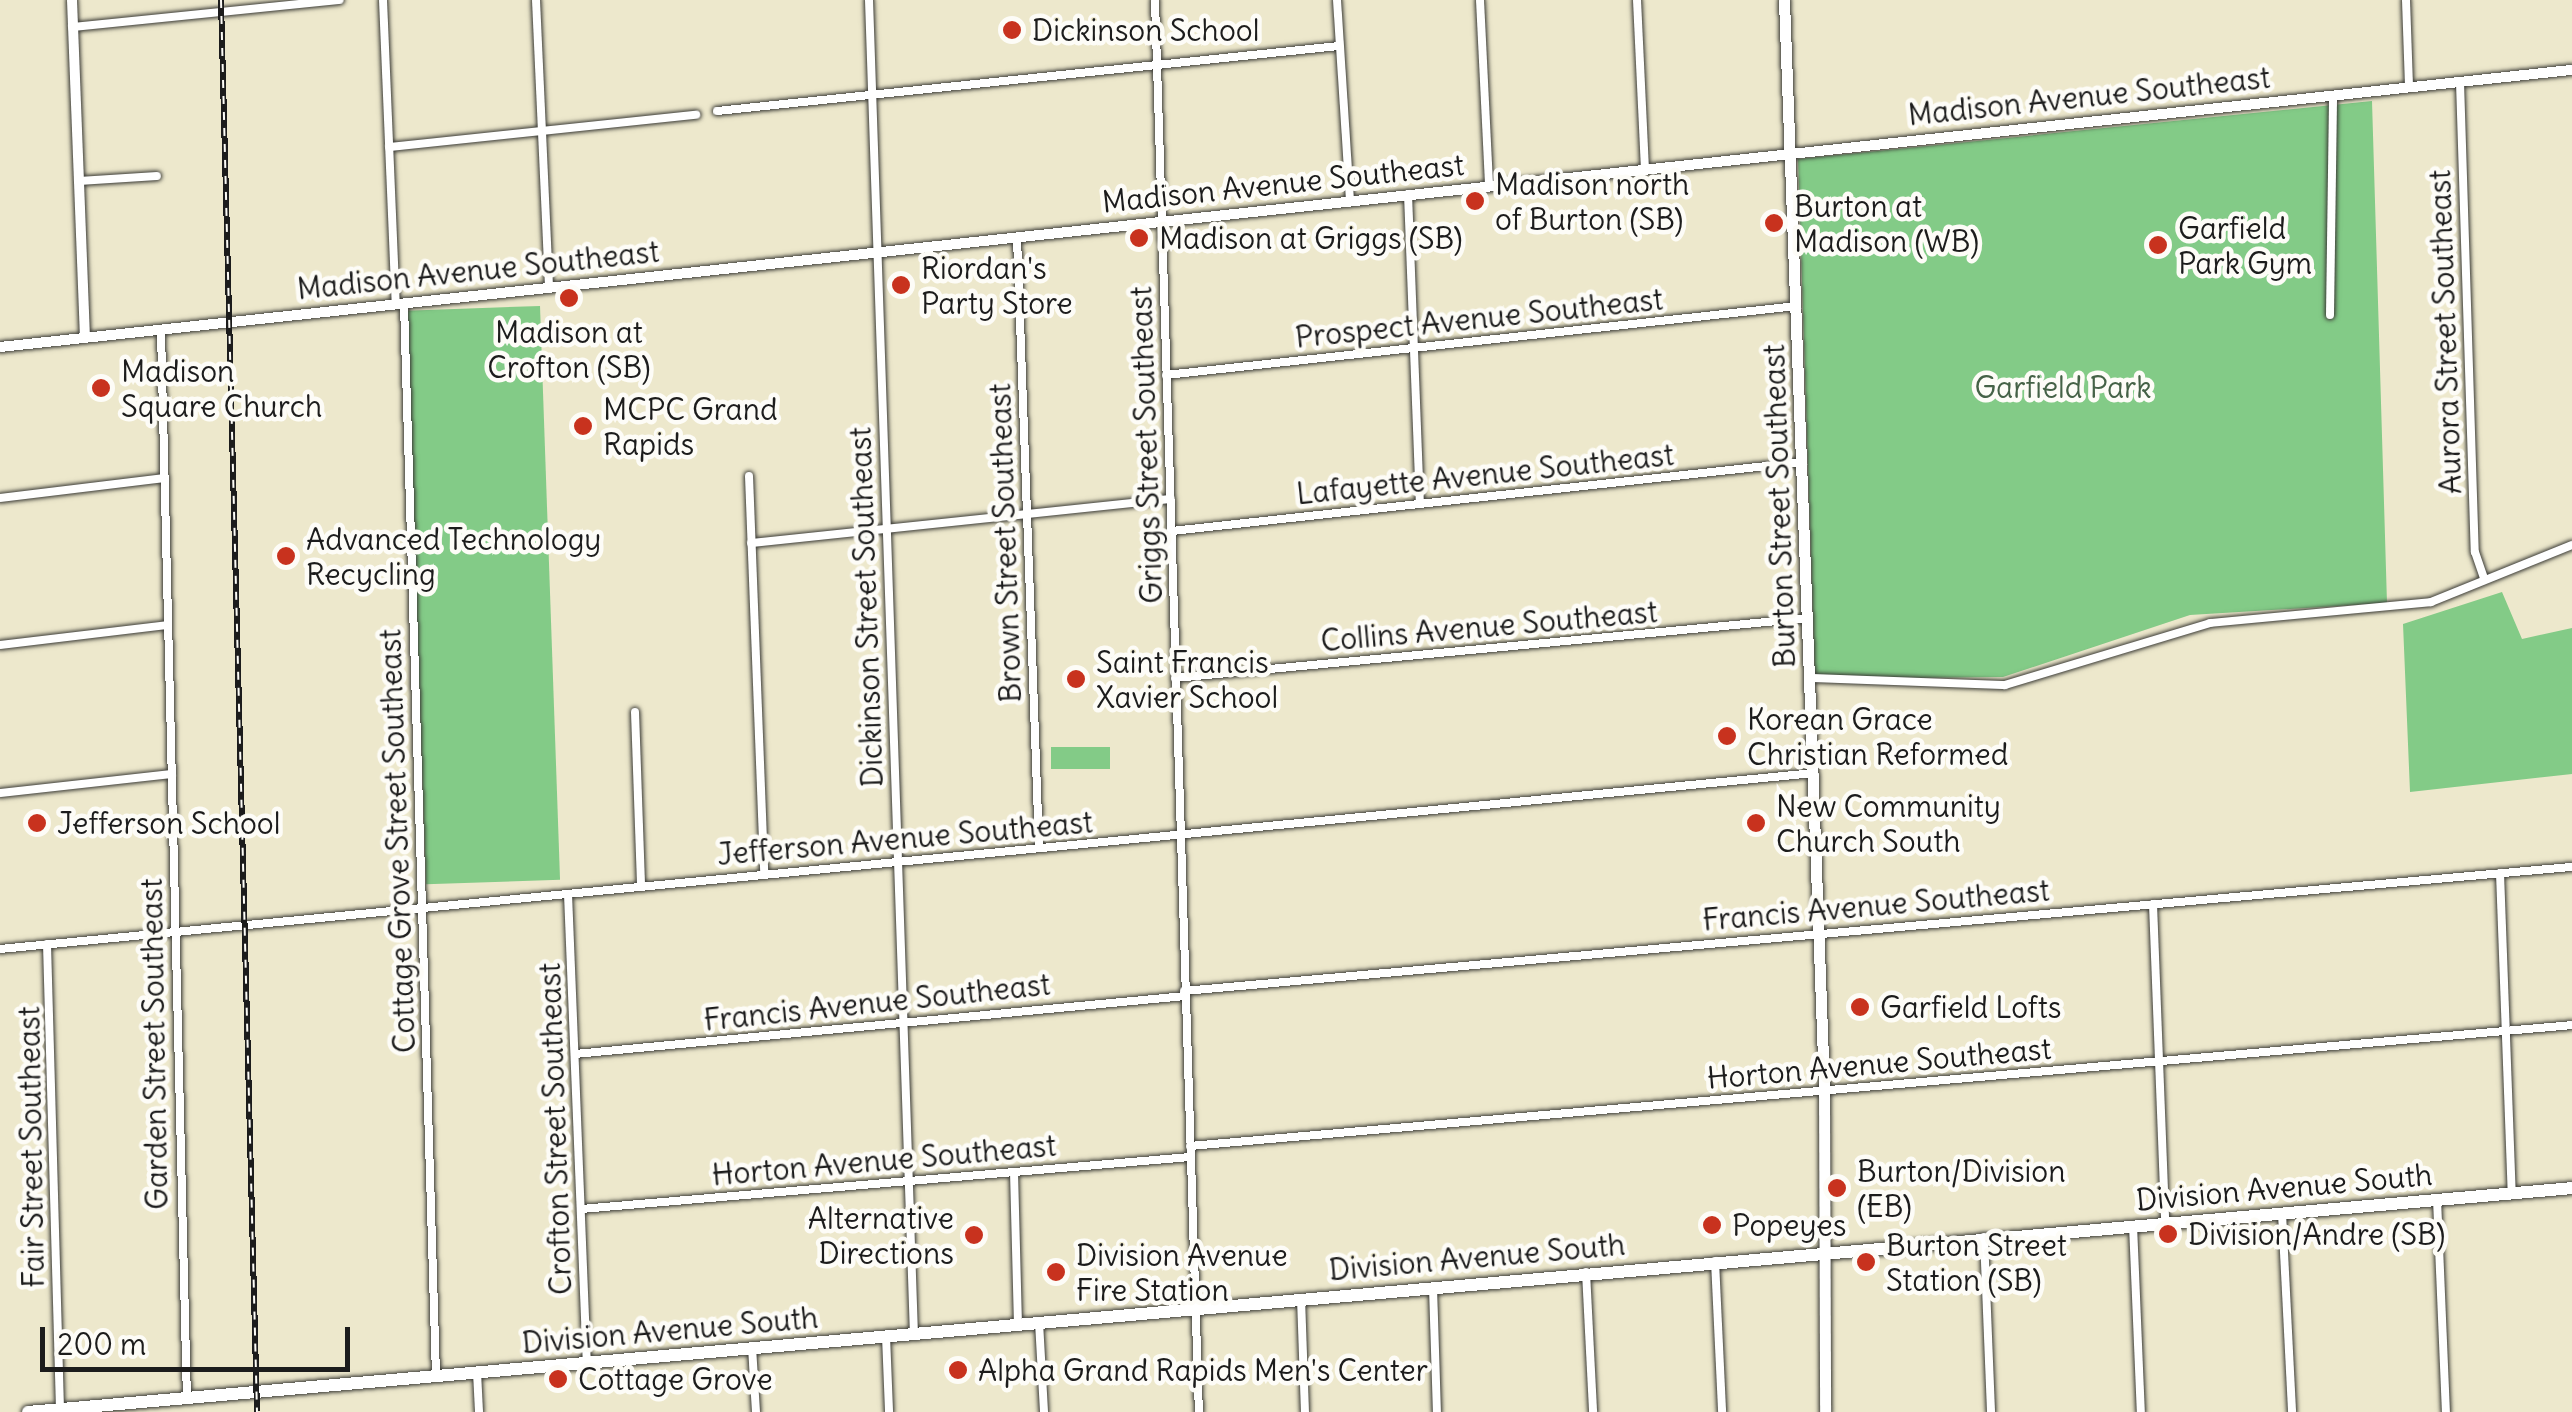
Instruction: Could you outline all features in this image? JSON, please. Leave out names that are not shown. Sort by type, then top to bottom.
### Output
[{"type":"main road","name":"Burton Street Southeast","points":[[1784,0],[1824,1088],[1820,1250],[1826,1412]]},
{"type":"main road","name":"Division Avenue South","points":[[28,1412],[1820,1250],[2572,1188]]},
{"type":"street","points":[[72,0],[85,338]]},
{"type":"street","points":[[72,27],[340,0]]},
{"type":"street","name":"Cottage Grove Street Southeast","points":[[383,0],[400,304],[436,1376]]},
{"type":"street","points":[[536,0],[549,288]]},
{"type":"street","name":"Dickinson Street Southeast","points":[[869,0],[914,1333]]},
{"type":"street","name":"Griggs Street Southeast","points":[[1155,0],[1199,1412]]},
{"type":"street","points":[[1337,0],[1350,200]]},
{"type":"street","points":[[1480,0],[1489,185]]},
{"type":"street","points":[[1637,0],[1645,168]]},
{"type":"street","points":[[2406,0],[2409,88]]},
{"type":"street","points":[[717,111],[1338,46]]},
{"type":"street","name":"Madison Avenue Southeast","points":[[0,347],[2572,70]]},
{"type":"street","name":"Aurora Street Southeast","points":[[2460,82],[2476,552],[2484,578]]},
{"type":"street","points":[[2330,315],[2334,96]]},
{"type":"street","points":[[389,147],[696,115]]},
{"type":"street","points":[[79,181],[156,176]]},
{"type":"street","points":[[1408,194],[1420,504]]},
{"type":"street","name":"Brown Street Southeast","points":[[1017,237],[1039,848]]},
{"type":"street","name":"Prospect Avenue Southeast","points":[[1166,376],[1796,306]]},
{"type":"street","name":"Garden Street Southeast","points":[[161,330],[172,932],[187,1398]]},
{"type":"street","name":"Lafayette Avenue Southeast","points":[[1172,531],[1802,462]]},
{"type":"street","points":[[749,476],[764,874]]},
{"type":"street","points":[[0,498],[165,478]]},
{"type":"street","points":[[751,542],[1171,499]]},
{"type":"street","points":[[1810,678],[2005,685],[2058,675],[2154,634],[2387,611],[2572,545]]},
{"type":"street","name":"Collins Avenue Southeast","points":[[1175,678],[1808,618]]},
{"type":"street","points":[[0,644],[167,625]]},
{"type":"street","points":[[635,712],[641,886]]},
{"type":"street","name":"Jefferson Avenue Southeast","points":[[0,948],[1814,772]]},
{"type":"street","points":[[0,793],[172,774]]},
{"type":"street","name":"Francis Avenue Southeast","points":[[575,1054],[1818,932],[2572,866]]},
{"type":"street","points":[[2500,873],[2512,1192]]},
{"type":"street","name":"Crofton Street Southeast","points":[[568,894],[586,1362]]},
{"type":"street","points":[[2153,904],[2165,1222]]},
{"type":"street","name":"Fair Street Southeast","points":[[47,944],[60,1409]]},
{"type":"street","name":"Horton Avenue Southeast","points":[[1190,1146],[2572,1025]]},
{"type":"street","name":"Horton Avenue Southeast","points":[[582,1208],[1190,1158]]},
{"type":"street","points":[[1014,1172],[1018,1324]]},
{"type":"street","points":[[2437,1199],[2446,1412]]},
{"type":"street","points":[[2282,1213],[2292,1412]]},
{"type":"street","points":[[2133,1225],[2142,1412]]},
{"type":"street","points":[[1984,1237],[1991,1412]]},
{"type":"street","points":[[1715,1261],[1722,1412]]},
{"type":"street","points":[[1586,1272],[1593,1412]]},
{"type":"street","points":[[1433,1286],[1437,1412]]},
{"type":"street","points":[[1301,1298],[1305,1412]]},
{"type":"street","points":[[1039,1322],[1044,1412]]},
{"type":"street","points":[[886,1336],[889,1412]]},
{"type":"street","points":[[752,1347],[756,1412]]},
{"type":"street","points":[[478,1372],[479,1412]]},
{"type":"green space","name":"Garfield Park","points":[[2372,101],[2387,603],[2190,615],[2003,677],[1815,679],[1798,159]]},
{"type":"green space","points":[[540,306],[560,880],[426,884],[406,311]]},
{"type":"green space","points":[[2502,592],[2522,639],[2572,628],[2572,774],[2410,792],[2403,624]]},
{"type":"green space","points":[[1051,747],[1110,747],[1110,769],[1051,769]]},
{"type":"railway","points":[[221,0],[257,1412]]},
{"type":"place","name":"Dickinson School","points":[[1012,30]]},
{"type":"place","name":"Madison north of Burton (SB)","points":[[1475,201]]},
{"type":"place","name":"Burton at Madison (WB)","points":[[1774,223]]},
{"type":"place","name":"Madison at Griggs (SB)","points":[[1139,238]]},
{"type":"place","name":"Garfield Park Gym","points":[[2158,245]]},
{"type":"place","name":"Riordan's Party Store","points":[[901,285]]},
{"type":"place","name":"Madison at Crofton (SB)","points":[[569,298]]},
{"type":"place","name":"Madison Square Church","points":[[101,388]]},
{"type":"place","name":"MCPC Grand Rapids","points":[[583,426]]},
{"type":"place","name":"Advanced Technology Recycling","points":[[286,556]]},
{"type":"place","name":"Saint Francis Xavier School","points":[[1076,679]]},
{"type":"place","name":"Korean Grace Christian Reformed","points":[[1727,736]]},
{"type":"place","name":"Jefferson School","points":[[37,823]]},
{"type":"place","name":"New Community Church South","points":[[1756,823]]},
{"type":"place","name":"Garfield Lofts","points":[[1860,1007]]},
{"type":"place","name":"Burton/Division (EB)","points":[[1837,1188]]},
{"type":"place","name":"Popeyes","points":[[1712,1225]]},
{"type":"place","name":"Division/Andre (SB)","points":[[2168,1234]]},
{"type":"place","name":"Alternative Directions","points":[[974,1235]]},
{"type":"place","name":"Burton Street Station (SB)","points":[[1866,1262]]},
{"type":"place","name":"Division Avenue Fire Station","points":[[1056,1272]]},
{"type":"place","name":"Alpha Grand Rapids Men's Center","points":[[958,1370]]},
{"type":"place","name":"Cottage Grove","points":[[558,1379]]}]
